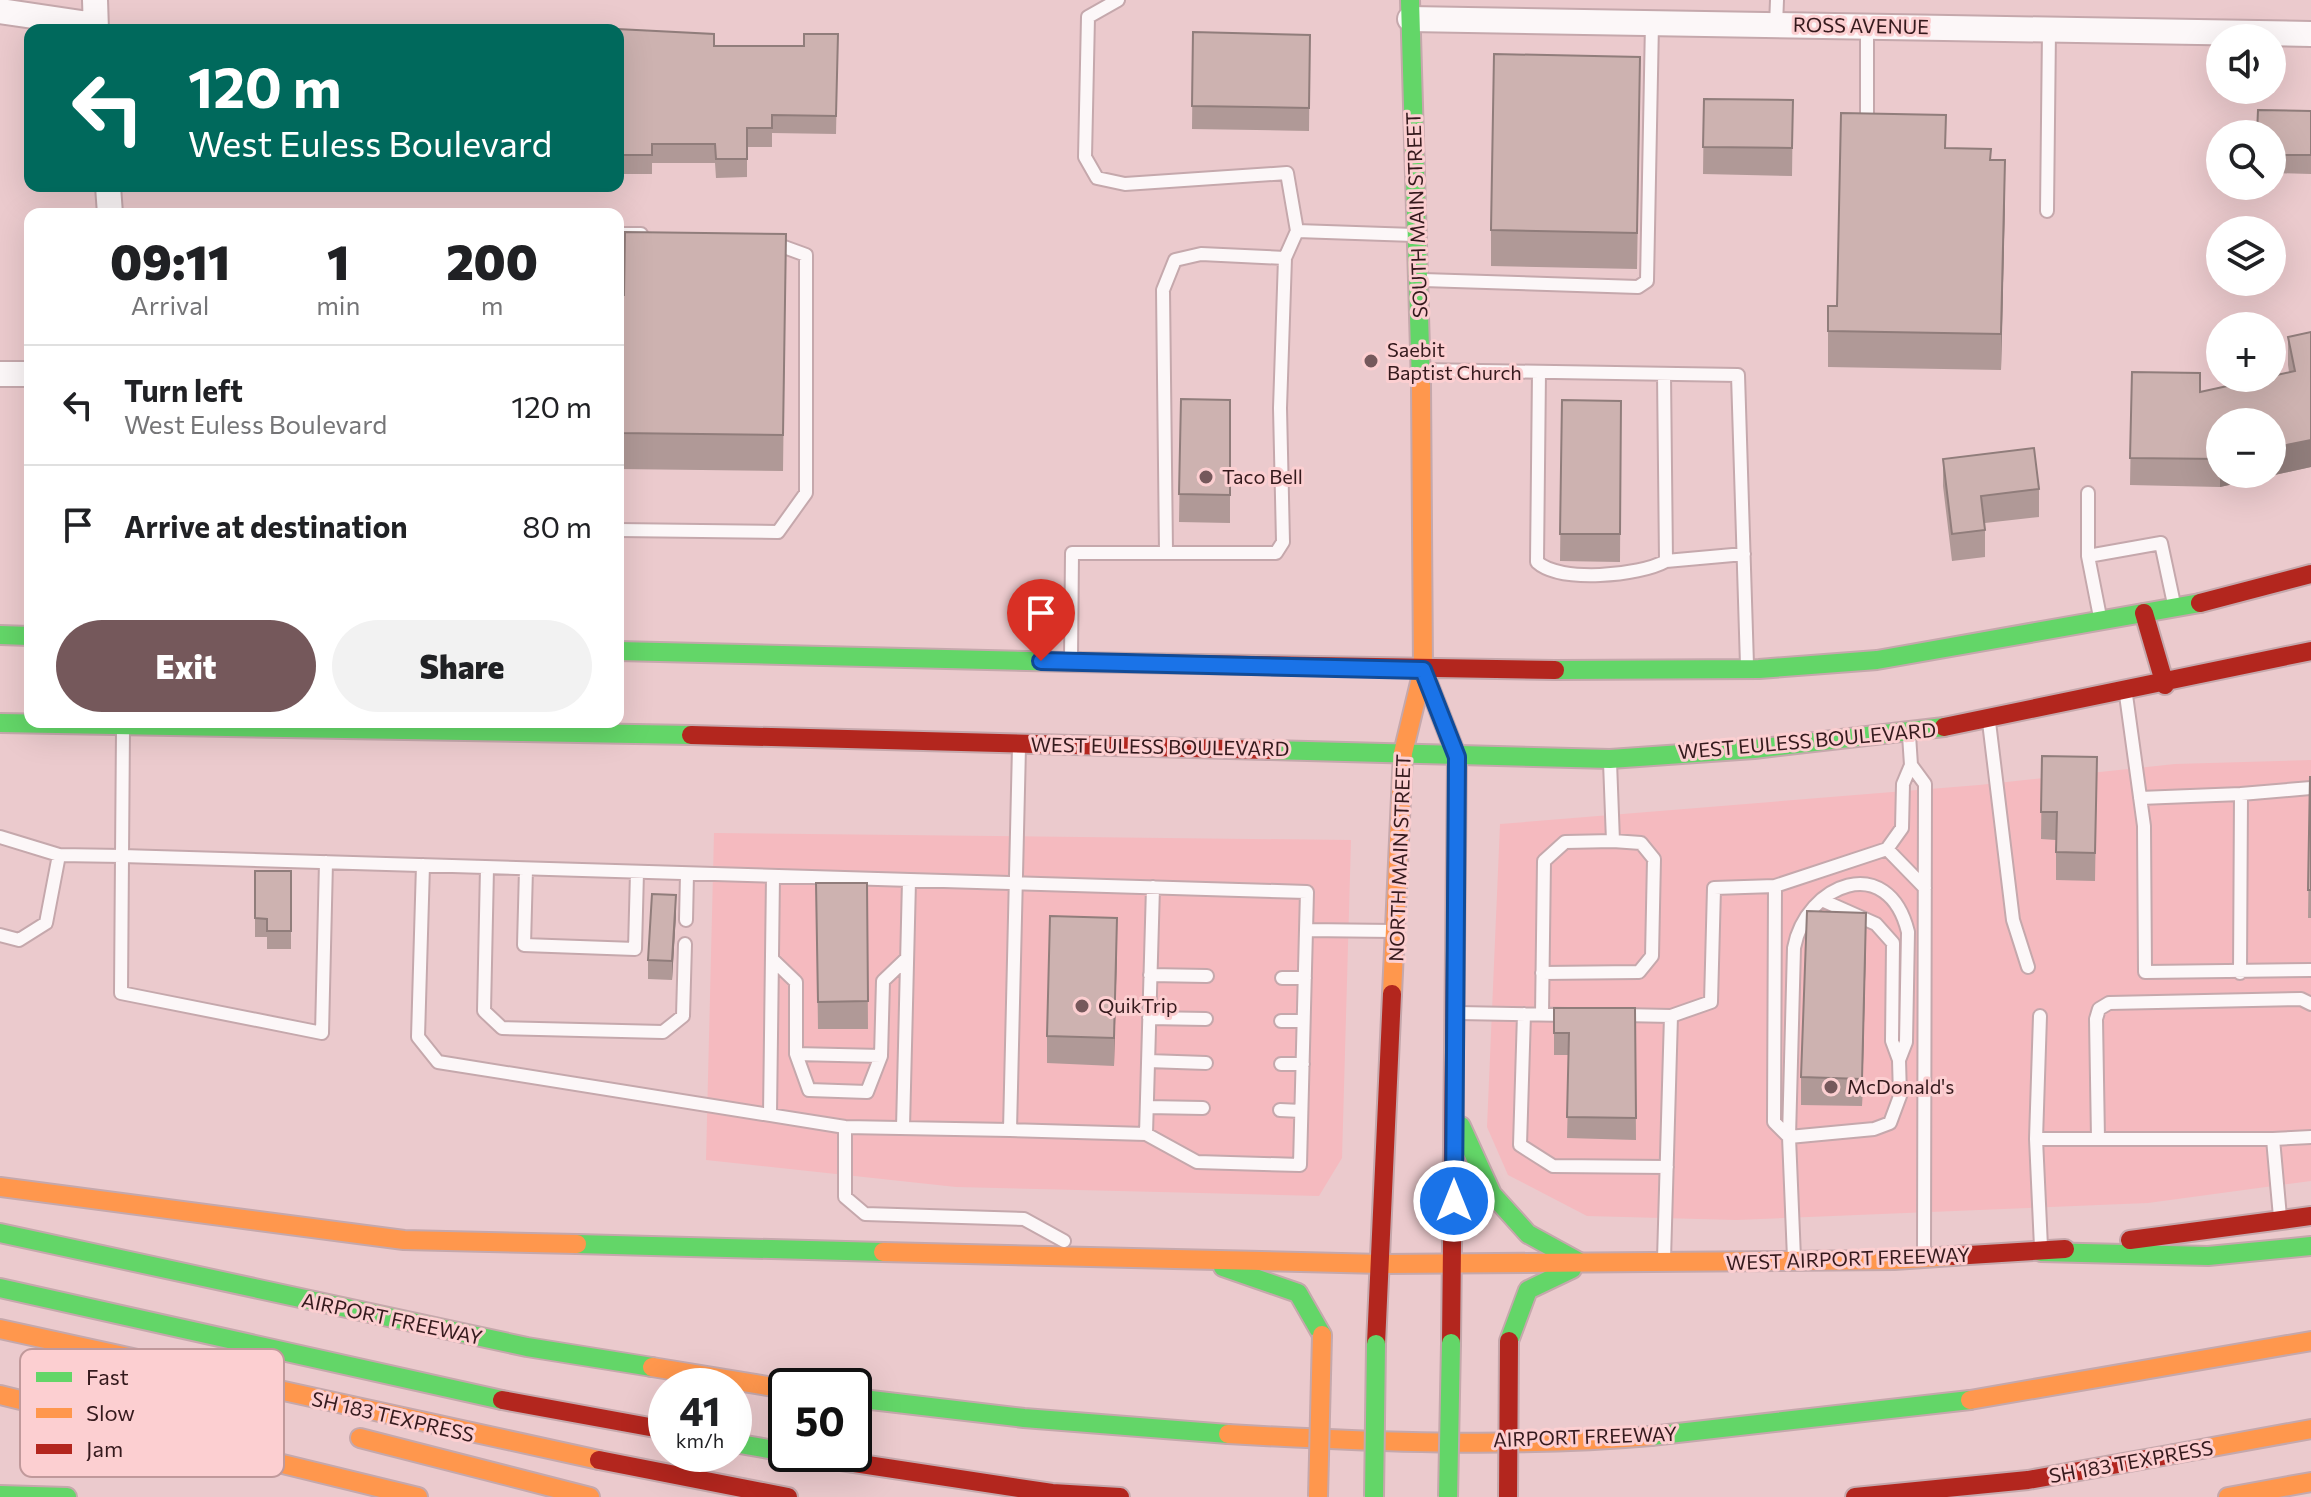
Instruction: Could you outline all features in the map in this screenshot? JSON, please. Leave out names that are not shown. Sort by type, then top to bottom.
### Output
[{"type":"main road","name":"SOUTH MAIN STREET","points":[[1410,9],[1419,280],[1423,670]]},
{"type":"main road","points":[[624,651],[1423,670],[1748,668],[1877,660],[2175,608],[2311,574]]},
{"type":"main road","points":[[2144,613],[2165,685]]},
{"type":"main road","points":[[0,635],[24,636]]},
{"type":"main road","name":"WEST EULESS BOULEVARD","points":[[302,728],[1610,759],[1754,749],[1909,732],[2165,685],[2311,651]]},
{"type":"main road","points":[[1423,670],[1457,757],[1454,1266],[1448,1497]]},
{"type":"main road","name":"NORTH MAIN STREET","points":[[1374,1497],[1376,1344],[1398,931],[1403,753],[1423,670]]},
{"type":"main road","name":"WEST EULESS BOULEVARD","points":[[0,723],[24,723]]},
{"type":"main road","points":[[1455,1110],[1471,1154],[1492,1194],[1528,1234],[1583,1264]]},
{"type":"main road","name":"WEST AIRPORT FREEWAY","points":[[0,1187],[404,1240],[1454,1266],[1924,1259],[2041,1252],[2311,1216]]},
{"type":"main road","name":"AIRPORT FREEWAY","points":[[0,1233],[527,1347],[768,1386]]},
{"type":"main road","points":[[2041,1252],[2208,1256],[2311,1246]]},
{"type":"main road","points":[[1203,1260],[1298,1293],[1322,1335],[1318,1497]]},
{"type":"main road","points":[[1508,1497],[1509,1341],[1528,1290],[1583,1264]]},
{"type":"main road","name":"SH 183 TEXPRESS","points":[[0,1288],[273,1349]]},
{"type":"main road","name":"SH 183 TEXPRESS","points":[[0,1329],[89,1349]]},
{"type":"main road","name":"AIRPORT FREEWAY","points":[[872,1400],[1113,1425],[1318,1437],[1540,1442],[1705,1431],[1960,1404],[2101,1382],[2311,1341]]},
{"type":"main road","name":"SH 183 TEXPRESS","points":[[284,1352],[496,1399],[648,1427]]},
{"type":"main road","name":"SH 183 TEXPRESS","points":[[284,1393],[483,1437],[788,1497]]},
{"type":"main road","points":[[0,1395],[20,1400]]},
{"type":"main road","name":"SH 183 TEXPRESS","points":[[1855,1497],[2028,1480],[2311,1429]]},
{"type":"main road","points":[[336,1432],[590,1497]]},
{"type":"main road","points":[[284,1464],[418,1497]]},
{"type":"main road","points":[[872,1466],[1052,1493],[1120,1497]]},
{"type":"main road","points":[[2228,1497],[2311,1482]]},
{"type":"main road","points":[[0,1495],[67,1497]]},
{"type":"street","points":[[95,0],[95,24]]},
{"type":"street","name":"ROSS AVENUE","points":[[1410,9],[1652,23],[2311,34]]},
{"type":"street","points":[[0,11],[73,24]]},
{"type":"street","points":[[0,374],[24,374]]},
{"type":"lane","points":[[1071,662],[1072,553],[1276,553],[1283,542],[1280,408],[1285,258],[1297,231],[1287,173],[1125,184],[1097,178],[1085,157],[1088,17],[1118,0]]},
{"type":"lane","points":[[1776,25],[1777,0]]},
{"type":"lane","points":[[1419,280],[1638,287],[1647,281],[1652,23]]},
{"type":"lane","points":[[1867,27],[1867,126]]},
{"type":"lane","points":[[2047,211],[2049,30]]},
{"type":"lane","points":[[1297,231],[1417,235]]},
{"type":"lane","points":[[624,234],[662,234]]},
{"type":"lane","points":[[624,530],[778,532],[806,493],[806,255],[764,240]]},
{"type":"lane","points":[[1166,552],[1163,290],[1175,260],[1201,254],[1285,258]]},
{"type":"lane","points":[[1420,370],[1738,375],[1748,668]]},
{"type":"lane","points":[[1539,372],[1537,562],[1547,571],[1564,575],[1599,575],[1666,561],[1744,554]]},
{"type":"lane","points":[[1664,374],[1666,561]]},
{"type":"lane","points":[[2088,493],[2088,556],[2101,620]]},
{"type":"lane","points":[[2088,556],[2161,543],[2175,608]]},
{"type":"lane","points":[[2126,692],[2144,826],[2145,972],[2311,970]]},
{"type":"lane","points":[[1989,718],[2013,920],[2028,967]]},
{"type":"lane","points":[[123,728],[121,993],[322,1033],[326,862]]},
{"type":"lane","points":[[1614,1015],[1671,1016],[1711,1002],[1714,888],[1775,886],[1887,849],[1902,828],[1903,784],[1911,765],[1909,732]]},
{"type":"lane","points":[[1010,1130],[1019,744]]},
{"type":"lane","points":[[1610,759],[1613,841]]},
{"type":"lane","points":[[1911,765],[1925,784],[1924,1259]]},
{"type":"lane","points":[[2140,798],[2311,788]]},
{"type":"lane","points":[[2240,973],[2241,794]]},
{"type":"lane","points":[[0,837],[59,855],[326,862],[1307,892],[1300,1165],[1197,1162],[1146,1134],[845,1127],[438,1062],[418,1037],[423,865]]},
{"type":"lane","points":[[1542,973],[1639,972],[1652,956],[1654,859],[1641,843],[1565,842],[1544,861],[1542,973],[1542,1014]]},
{"type":"lane","points":[[1887,849],[1925,888]]},
{"type":"lane","points":[[0,935],[19,940],[46,923],[59,855]]},
{"type":"lane","points":[[487,868],[484,1011],[502,1028],[663,1032],[683,1016],[685,944]]},
{"type":"lane","points":[[526,869],[524,945],[635,949],[637,872]]},
{"type":"lane","points":[[686,920],[687,874]]},
{"type":"lane","points":[[770,1115],[773,876]]},
{"type":"lane","points":[[903,1128],[909,881]]},
{"type":"lane","points":[[1795,1261],[1789,1137],[1797,929],[1807,913],[1858,881],[1893,899],[1904,915],[1908,932],[1906,1042],[1899,1060]]},
{"type":"lane","points":[[1775,886],[1774,1122],[1789,1137]]},
{"type":"lane","points":[[1146,1134],[1153,887]]},
{"type":"lane","points":[[1789,1137],[1874,1129],[1890,1123],[1900,1096],[1899,1060],[1892,1041],[1893,943],[1876,924],[1824,901]]},
{"type":"lane","points":[[1306,930],[1398,931]]},
{"type":"lane","points":[[772,959],[796,982],[796,1054],[809,1090],[867,1092],[881,1056],[883,981],[906,959]]},
{"type":"lane","points":[[1150,975],[1207,976]]},
{"type":"lane","points":[[1282,978],[1305,978]]},
{"type":"lane","points":[[2098,1139],[2096,1019],[2099,1009],[2109,1003],[2301,999],[2311,1004]]},
{"type":"lane","points":[[1456,1013],[1585,1015]]},
{"type":"lane","points":[[1524,1014],[1520,1145],[1553,1166],[1667,1167]]},
{"type":"lane","points":[[1664,1263],[1671,1016]]},
{"type":"lane","points":[[2040,1016],[2036,1139],[2041,1252]]},
{"type":"lane","points":[[1149,1018],[1206,1019]]},
{"type":"lane","points":[[1281,1021],[1303,1021]]},
{"type":"lane","points":[[796,1054],[881,1056]]},
{"type":"lane","points":[[1899,1060],[1924,1065]]},
{"type":"lane","points":[[1148,1061],[1206,1063]]},
{"type":"lane","points":[[1281,1064],[1303,1064]]},
{"type":"lane","points":[[1147,1107],[1203,1108]]},
{"type":"lane","points":[[1280,1110],[1301,1111]]},
{"type":"lane","points":[[845,1127],[845,1197],[865,1214],[1024,1219],[1088,1255]]},
{"type":"lane","points":[[2036,1139],[2311,1137]]},
{"type":"lane","points":[[2273,1139],[2281,1222]]},
{"type":"shaded area","points":[[2311,760],[2311,1181],[2148,1203],[1736,1220],[1587,1216],[1508,1175],[1487,1127],[1500,824],[1979,785],[2175,764]]},
{"type":"shaded area","points":[[714,833],[1351,840],[1342,1158],[1319,1196],[956,1187],[706,1160]]},
{"type":"building","points":[[624,29],[714,34],[714,46],[804,46],[804,34],[838,34],[836,116],[772,115],[772,128],[747,128],[747,159],[716,159],[715,144],[652,144],[652,155],[624,155]]},
{"type":"building","points":[[1193,32],[1310,35],[1309,108],[1192,106]]},
{"type":"building","points":[[1494,54],[1640,57],[1637,233],[1491,230]]},
{"type":"building","points":[[1704,99],[1793,100],[1792,148],[1703,147]]},
{"type":"building","points":[[2258,110],[2311,111],[2311,155],[2286,155],[2286,120],[2258,120]]},
{"type":"building","points":[[1841,113],[1946,115],[1945,148],[1991,149],[1990,160],[2005,160],[2001,334],[1828,331],[1828,306],[1837,306]]},
{"type":"building","points":[[625,232],[786,234],[783,435],[624,433]]},
{"type":"building","points":[[2311,332],[2311,440],[2286,445],[2286,408],[2206,408],[2206,459],[2130,458],[2132,372],[2200,373],[2200,392],[2286,392],[2286,373],[2295,371],[2288,337]]},
{"type":"building","points":[[1181,399],[1230,400],[1230,495],[1179,494]]},
{"type":"building","points":[[1562,400],[1621,401],[1620,534],[1560,534]]},
{"type":"building","points":[[2034,448],[2039,489],[1981,496],[1985,530],[1952,534],[1943,459]]},
{"type":"building","points":[[2042,756],[2097,757],[2095,853],[2056,852],[2057,812],[2041,812]]},
{"type":"building","points":[[2310,777],[2311,890],[2308,890]]},
{"type":"building","points":[[255,871],[291,871],[291,931],[267,931],[267,919],[255,918]]},
{"type":"building","points":[[816,883],[867,883],[868,1001],[818,1002]]},
{"type":"building","points":[[652,894],[676,895],[672,961],[648,960]]},
{"type":"building","points":[[1807,911],[1866,913],[1862,1079],[1801,1077]]},
{"type":"building","points":[[1050,916],[1117,918],[1114,1038],[1047,1036]]},
{"type":"building","points":[[1554,1008],[1635,1008],[1636,1118],[1567,1117],[1569,1033],[1554,1033]]},
{"type":"traffic: fast","points":[[1410,0],[1421,385]]},
{"type":"traffic: fast","points":[[1555,670],[1759,669],[1877,660],[2200,603]]},
{"type":"traffic: fast","points":[[0,635],[24,636]]},
{"type":"traffic: fast","points":[[624,651],[1070,662]]},
{"type":"traffic: fast","points":[[0,723],[24,723]]},
{"type":"traffic: fast","points":[[1268,750],[1610,759],[1754,749],[1944,727]]},
{"type":"traffic: fast","points":[[288,728],[691,735]]},
{"type":"traffic: fast","points":[[1461,1126],[1492,1194],[1528,1234],[1579,1262]]},
{"type":"traffic: fast","points":[[0,1233],[527,1347],[652,1367]]},
{"type":"traffic: fast","points":[[577,1244],[883,1252]]},
{"type":"traffic: fast","points":[[2041,1252],[2208,1256],[2311,1246]]},
{"type":"traffic: fast","points":[[1223,1267],[1298,1293],[1322,1335]]},
{"type":"traffic: fast","points":[[1509,1341],[1528,1290],[1572,1269]]},
{"type":"traffic: fast","points":[[0,1288],[273,1349]]},
{"type":"traffic: fast","points":[[1448,1497],[1451,1343]]},
{"type":"traffic: fast","points":[[1374,1497],[1376,1344]]},
{"type":"traffic: fast","points":[[284,1351],[502,1400]]},
{"type":"traffic: fast","points":[[872,1400],[1024,1418],[1228,1434]]},
{"type":"traffic: fast","points":[[1651,1436],[1970,1400]]},
{"type":"traffic: fast","points":[[752,1446],[768,1449]]},
{"type":"traffic: fast","points":[[0,1495],[67,1497]]},
{"type":"traffic: slow","points":[[1392,994],[1403,753],[1423,670],[1421,385]]},
{"type":"traffic: slow","points":[[0,1187],[404,1240],[577,1244]]},
{"type":"traffic: slow","points":[[883,1252],[1382,1264]]},
{"type":"traffic: slow","points":[[1382,1264],[1894,1260],[1953,1256]]},
{"type":"traffic: slow","points":[[0,1329],[91,1349]]},
{"type":"traffic: slow","points":[[1318,1497],[1322,1335]]},
{"type":"traffic: slow","points":[[1970,1400],[2311,1341]]},
{"type":"traffic: slow","points":[[652,1367],[768,1386]]},
{"type":"traffic: slow","points":[[284,1391],[599,1460]]},
{"type":"traffic: slow","points":[[0,1395],[20,1400]]},
{"type":"traffic: slow","points":[[2174,1454],[2311,1429]]},
{"type":"traffic: slow","points":[[1228,1434],[1440,1442],[1546,1442],[1651,1436]]},
{"type":"traffic: slow","points":[[360,1438],[590,1497]]},
{"type":"traffic: slow","points":[[284,1464],[418,1497]]},
{"type":"traffic: slow","points":[[2228,1497],[2311,1482]]},
{"type":"traffic: jam","points":[[2200,603],[2311,574]]},
{"type":"traffic: jam","points":[[2144,613],[2165,685]]},
{"type":"traffic: jam","points":[[1944,727],[2311,651]]},
{"type":"traffic: jam","points":[[1070,662],[1555,670]]},
{"type":"traffic: jam","points":[[1423,670],[1457,757],[1451,1343]]},
{"type":"traffic: jam","points":[[691,735],[1268,750]]},
{"type":"traffic: jam","points":[[1376,1344],[1392,994]]},
{"type":"traffic: jam","points":[[2130,1240],[2311,1216]]},
{"type":"traffic: jam","points":[[1953,1256],[2065,1249]]},
{"type":"traffic: jam","points":[[1508,1497],[1509,1341]]},
{"type":"traffic: jam","points":[[502,1400],[648,1427]]},
{"type":"traffic: jam","points":[[1855,1497],[2028,1480],[2174,1454]]},
{"type":"traffic: jam","points":[[599,1460],[788,1497]]},
{"type":"traffic: jam","points":[[872,1466],[1052,1493],[1120,1497]]},
{"type":"place","name":"Saebit Baptist Church","points":[[1371,361]]},
{"type":"place","name":"Taco Bell","points":[[1206,477]]},
{"type":"place","name":"QuikTrip","points":[[1082,1006]]},
{"type":"place","name":"McDonald's","points":[[1831,1087]]},
{"type":"route","points":[[1041,661],[1423,670],[1457,757],[1454,1201]]}]
